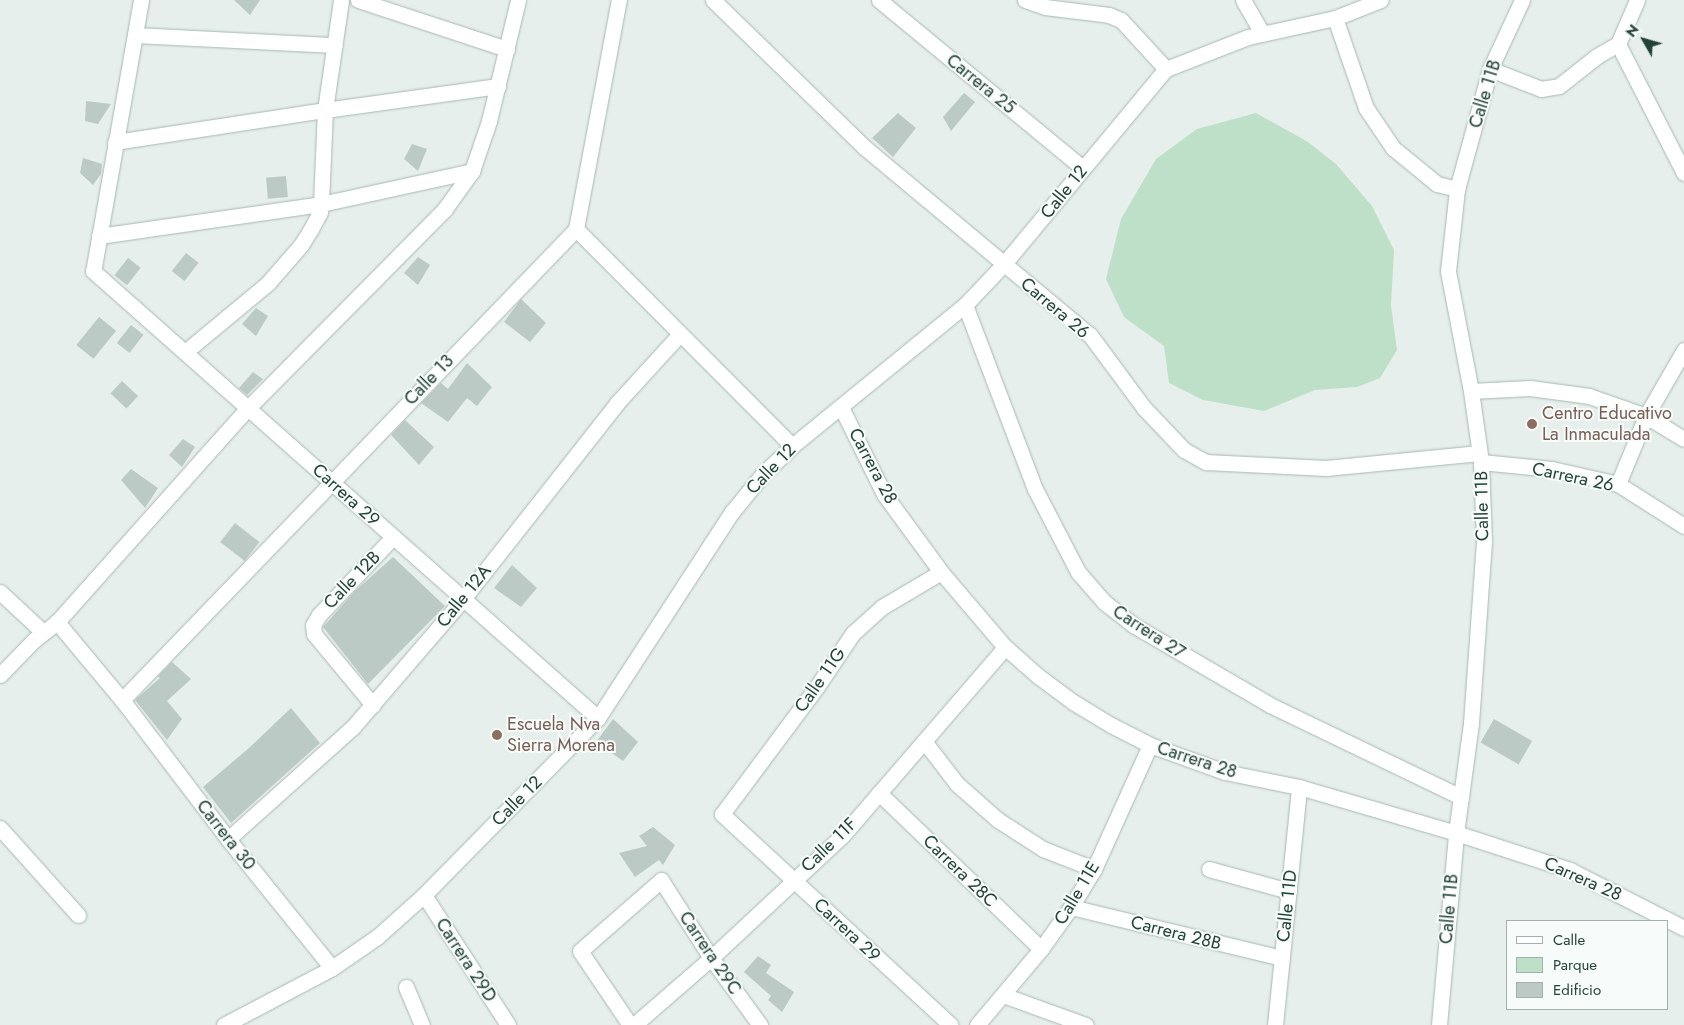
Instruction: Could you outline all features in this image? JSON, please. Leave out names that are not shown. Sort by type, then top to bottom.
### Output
[{"type":"street","points":[[141,0],[99,236],[321,204],[472,171]]},
{"type":"street","points":[[185,352],[268,282],[301,245],[320,212],[325,110],[341,0]]},
{"type":"street","points":[[358,0],[507,49]]},
{"type":"street","points":[[0,675],[43,632],[57,622],[248,408],[444,210],[472,171],[490,121],[518,0]]},
{"type":"street","points":[[619,0],[576,229],[792,446]]},
{"type":"street","name":"Carrera 26","points":[[712,0],[864,147],[1090,335],[1144,408],[1184,450],[1206,462],[1326,468],[1480,458],[1552,469],[1618,484],[1678,522]]},
{"type":"street","name":"Carrera 25","points":[[879,0],[1083,168]]},
{"type":"street","points":[[1025,0],[1045,7],[1109,14],[1121,20],[1166,69]]},
{"type":"street","points":[[1243,0],[1263,34]]},
{"type":"street","name":"Calle 12","points":[[224,1025],[250,1020],[332,968],[377,937],[424,895],[598,718],[732,512],[762,475],[792,446],[965,306],[1004,265],[1166,69],[1248,37],[1335,18],[1381,0]]},
{"type":"street","name":"Calle 11B","points":[[1439,1025],[1456,833],[1471,723],[1484,541],[1480,458],[1471,391],[1448,271],[1457,189],[1490,69],[1522,0]]},
{"type":"street","points":[[1490,69],[1541,89],[1559,86],[1597,56],[1618,44],[1637,0]]},
{"type":"street","points":[[1335,18],[1366,108],[1393,148],[1437,184],[1457,189]]},
{"type":"street","points":[[135,35],[335,45]]},
{"type":"street","points":[[1618,44],[1684,173]]},
{"type":"street","points":[[115,142],[498,86]]},
{"type":"street","name":"Calle 13","points":[[122,700],[576,229]]},
{"type":"street","name":"Carrera 29","points":[[99,236],[93,271],[598,718]]},
{"type":"street","name":"Carrera 27","points":[[965,306],[1035,489],[1078,572],[1104,602],[1135,626],[1270,706],[1461,797]]},
{"type":"street","name":"Calle 12A","points":[[228,838],[354,727],[463,599],[616,403],[680,334]]},
{"type":"street","points":[[1618,484],[1646,416],[1684,350]]},
{"type":"street","points":[[1471,391],[1540,389],[1590,396],[1646,416],[1684,439]]},
{"type":"street","name":"Carrera 28","points":[[841,407],[884,494],[941,572],[1005,647],[1038,676],[1073,702],[1111,725],[1150,745],[1225,772],[1299,787],[1456,833],[1570,870],[1668,920]]},
{"type":"street","name":"Calle 12B","points":[[373,705],[314,634],[313,624],[319,615],[393,537]]},
{"type":"street","name":"Calle 11G","points":[[722,814],[816,688],[853,633],[882,607],[941,572]]},
{"type":"street","points":[[0,592],[43,632]]},
{"type":"street","name":"Carrera 30","points":[[57,622],[122,700],[228,838],[332,968]]},
{"type":"street","name":"Calle 11F","points":[[634,1025],[711,958],[792,880],[843,835],[1005,647]]},
{"type":"street","points":[[924,741],[957,784],[998,820],[1044,849],[1094,869]]},
{"type":"street","name":"Calle 11E","points":[[978,1025],[1041,949],[1071,907],[1094,869],[1150,745]]},
{"type":"street","name":"Calle 11D","points":[[1275,1025],[1299,787]]},
{"type":"street","name":"Carrera 28C","points":[[879,793],[1041,949]]},
{"type":"street","name":"Carrera 29","points":[[722,814],[952,1025]]},
{"type":"street","points":[[0,828],[78,915]]},
{"type":"street","points":[[1209,869],[1289,890]]},
{"type":"street","name":"Carrera 29C","points":[[630,1025],[580,951],[661,880],[711,958],[760,1025]]},
{"type":"street","name":"Carrera 29D","points":[[424,895],[508,1025]]},
{"type":"street","name":"Carrera 28B","points":[[1071,907],[1282,958]]},
{"type":"street","name":"Carrera 28","points":[[1669,920],[1684,928]]},
{"type":"street","points":[[406,987],[422,1025]]},
{"type":"street","points":[[1003,995],[1086,1025]]},
{"type":"green space","points":[[1256,113],[1308,142],[1336,164],[1372,206],[1394,250],[1391,305],[1397,350],[1380,378],[1357,387],[1315,390],[1264,411],[1203,400],[1169,383],[1164,346],[1124,317],[1106,279],[1121,219],[1156,159],[1197,129]]},
{"type":"building","points":[[234,0],[260,0],[250,15]]},
{"type":"building","points":[[964,93],[975,102],[951,131],[943,117]]},
{"type":"building","points":[[86,101],[111,104],[98,124],[85,121]]},
{"type":"building","points":[[898,113],[916,128],[893,157],[872,138]]},
{"type":"building","points":[[412,144],[427,149],[418,171],[404,159]]},
{"type":"building","points":[[83,158],[102,164],[101,174],[93,185],[80,173]]},
{"type":"building","points":[[286,176],[288,197],[268,199],[266,178]]},
{"type":"building","points":[[186,253],[199,263],[184,281],[172,271]]},
{"type":"building","points":[[418,257],[430,265],[418,285],[404,273]]},
{"type":"building","points":[[128,258],[141,268],[127,285],[114,275]]},
{"type":"building","points":[[521,299],[546,323],[530,342],[504,322]]},
{"type":"building","points":[[256,308],[268,316],[256,336],[242,324]]},
{"type":"building","points":[[99,317],[116,331],[93,359],[76,345]]},
{"type":"building","points":[[131,325],[144,335],[129,353],[117,343]]},
{"type":"building","points":[[467,363],[492,387],[477,406],[467,398],[448,422],[421,403],[441,383],[448,389]]},
{"type":"building","points":[[253,372],[263,379],[247,395],[239,388]]},
{"type":"building","points":[[122,381],[138,396],[126,408],[110,393]]},
{"type":"building","points":[[405,420],[434,447],[419,465],[391,435]]},
{"type":"building","points":[[183,439],[195,447],[182,467],[169,455]]},
{"type":"building","points":[[131,469],[158,488],[145,508],[121,480]]},
{"type":"building","points":[[235,523],[259,542],[245,561],[220,542]]},
{"type":"building","points":[[393,557],[445,606],[368,684],[323,627],[355,591]]},
{"type":"building","points":[[512,565],[537,588],[521,607],[494,588]]},
{"type":"building","points":[[172,662],[191,679],[167,701],[182,719],[167,740],[135,700],[160,678],[158,676]]},
{"type":"building","points":[[291,708],[320,743],[231,823],[203,787],[249,748]]},
{"type":"building","points":[[613,719],[638,742],[623,761],[596,742]]},
{"type":"building","points":[[1494,719],[1532,741],[1519,764],[1480,742]]},
{"type":"building","points":[[653,827],[675,845],[663,865],[659,860],[635,877],[619,853],[647,846],[639,836]]},
{"type":"building","points":[[758,956],[771,965],[766,973],[794,992],[782,1012],[768,1000],[771,996],[744,972]]},
{"type":"place","name":"Centro Educativo La Inmaculada","points":[[1532,424]]},
{"type":"place","name":"Escuela Nva Sierra Morena","points":[[497,735]]}]
